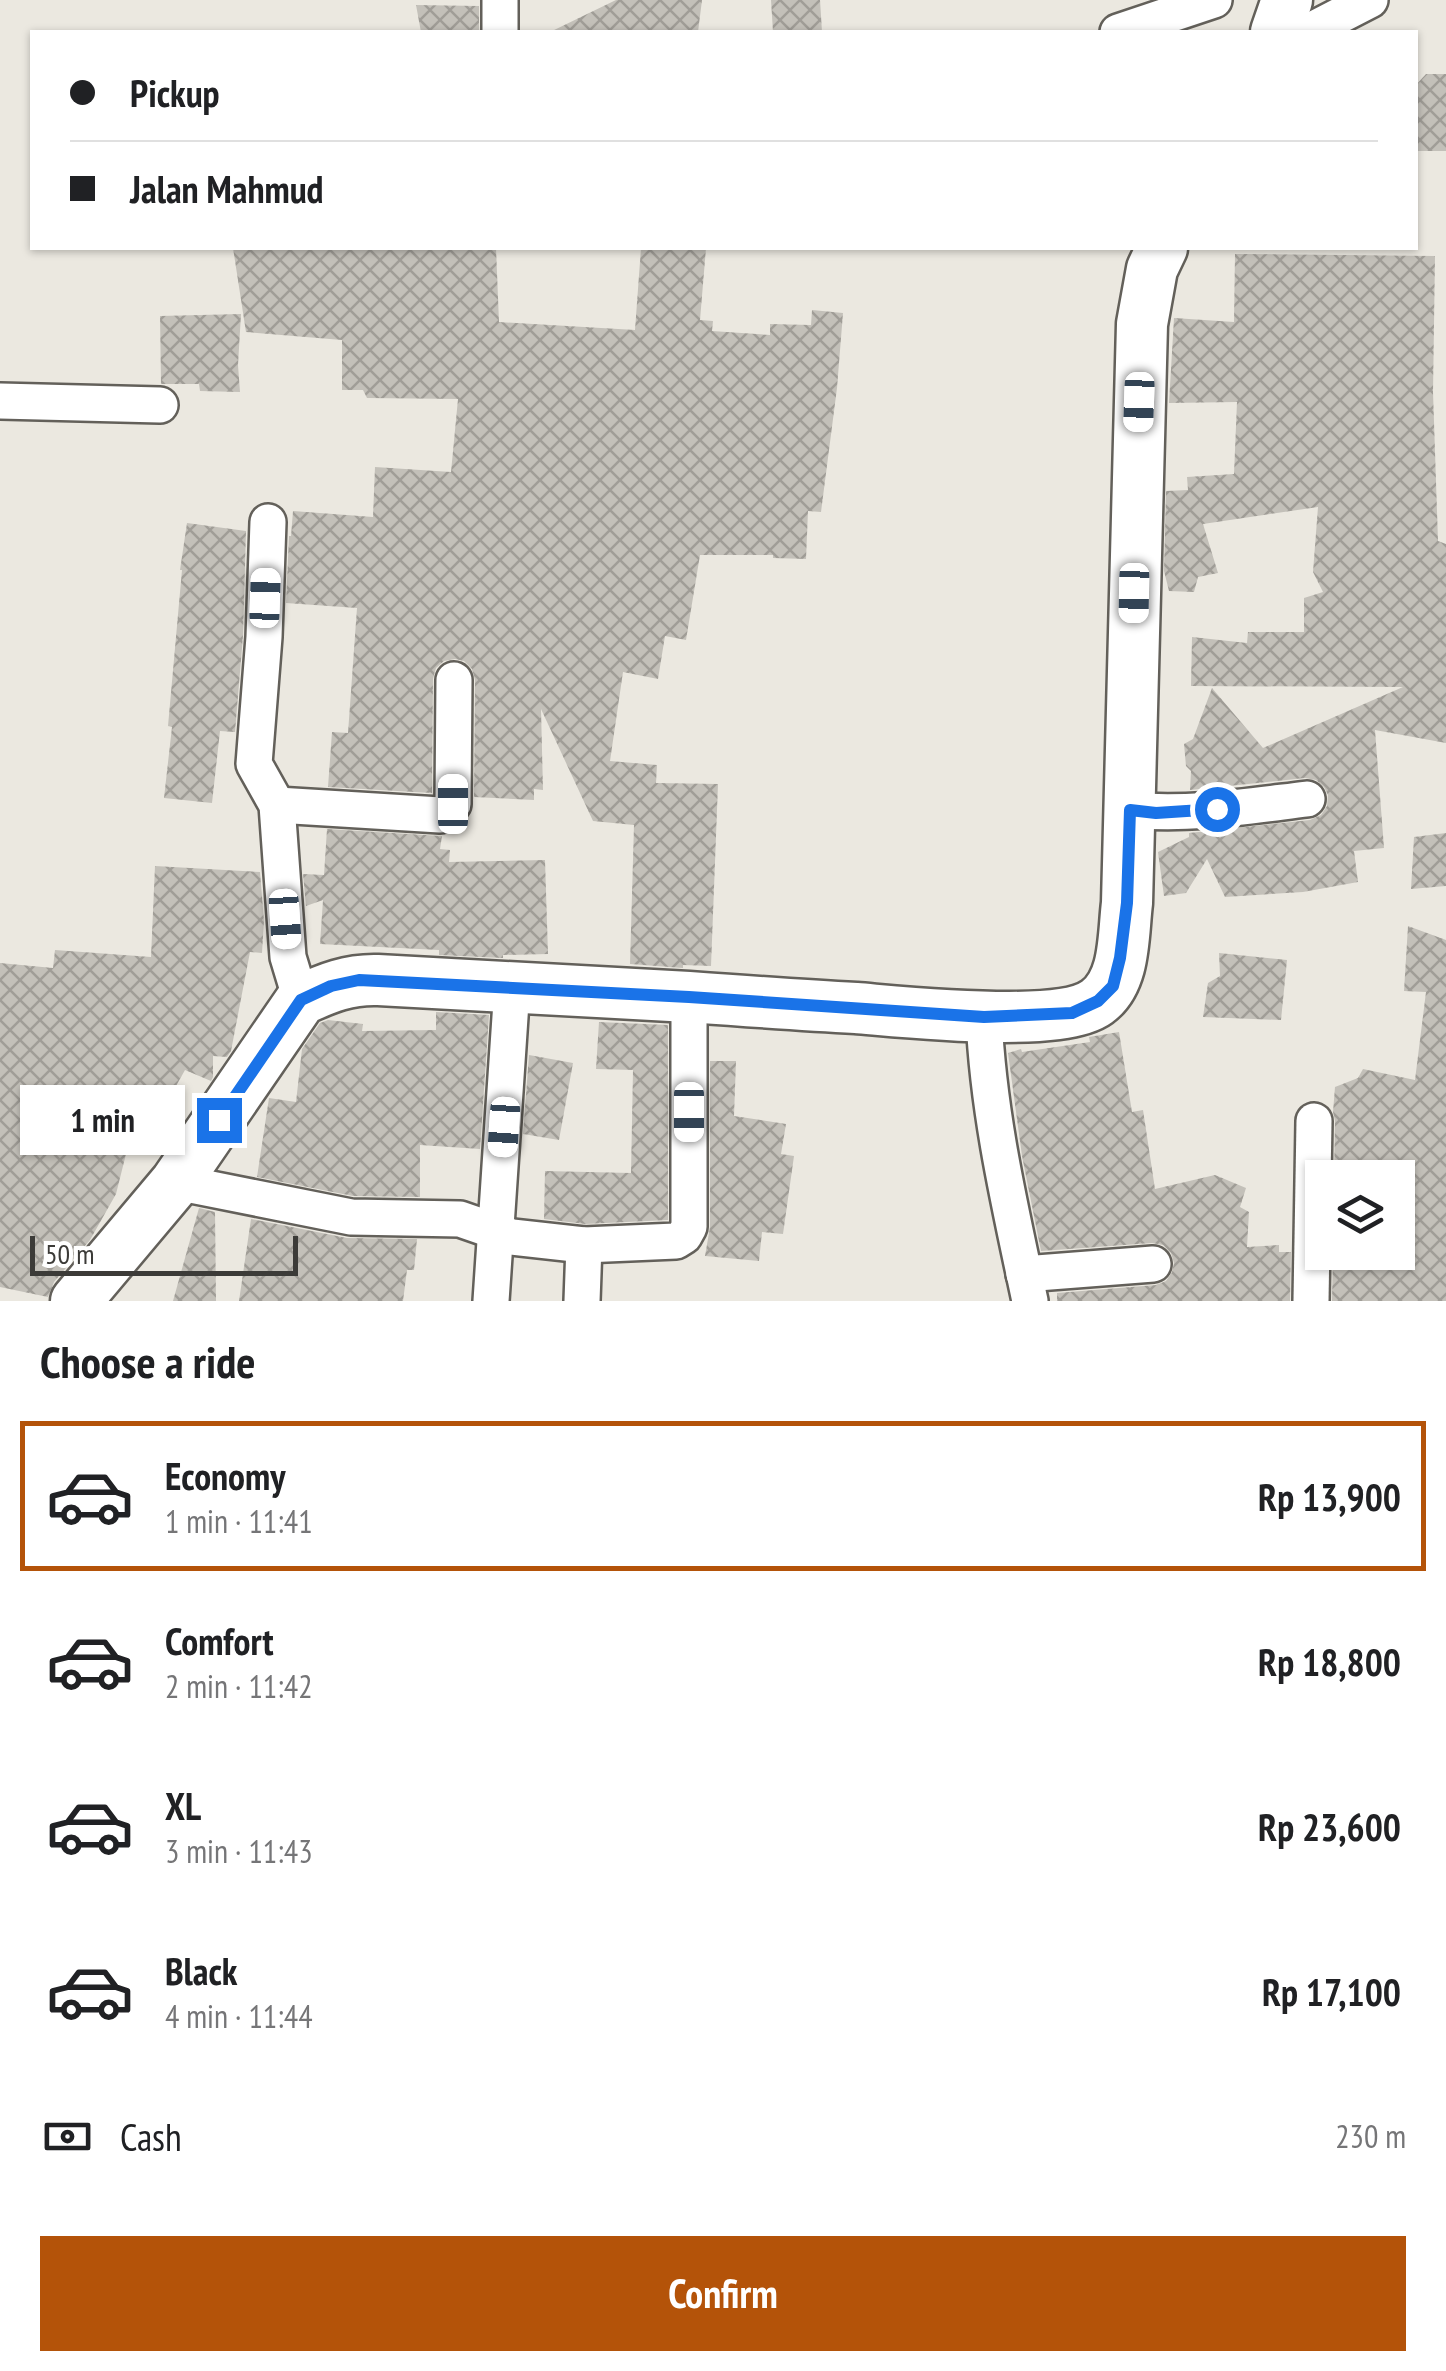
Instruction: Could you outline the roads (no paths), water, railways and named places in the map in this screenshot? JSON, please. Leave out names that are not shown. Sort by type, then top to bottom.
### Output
[{"type":"street","points":[[500,0],[500,30]]},
{"type":"street","points":[[1124,30],[1214,0]]},
{"type":"street","points":[[1277,30],[1287,0]]},
{"type":"street","points":[[1312,30],[1370,0]]},
{"type":"street","points":[[76,1301],[176,1182],[301,1000],[331,986],[359,980],[512,987],[984,1017],[1072,1013],[1098,1001],[1113,986],[1127,903],[1142,324],[1152,269],[1161,250]]},
{"type":"street","points":[[0,401],[160,405]]},
{"type":"street","points":[[268,522],[254,764],[277,805],[288,957],[301,1000]]},
{"type":"street","points":[[277,805],[440,815],[448,811],[453,804],[454,680]]},
{"type":"street","points":[[1130,810],[1196,811],[1307,800]]},
{"type":"street","points":[[491,1301],[512,987]]},
{"type":"street","points":[[176,1182],[351,1217],[460,1219],[512,1237],[584,1245],[676,1241],[689,1227],[689,997]]},
{"type":"street","points":[[984,1017],[989,1081],[1006,1191],[1027,1288],[1153,1264]]},
{"type":"street","points":[[1312,1301],[1314,1121]]},
{"type":"street","points":[[582,1301],[584,1245]]}]
